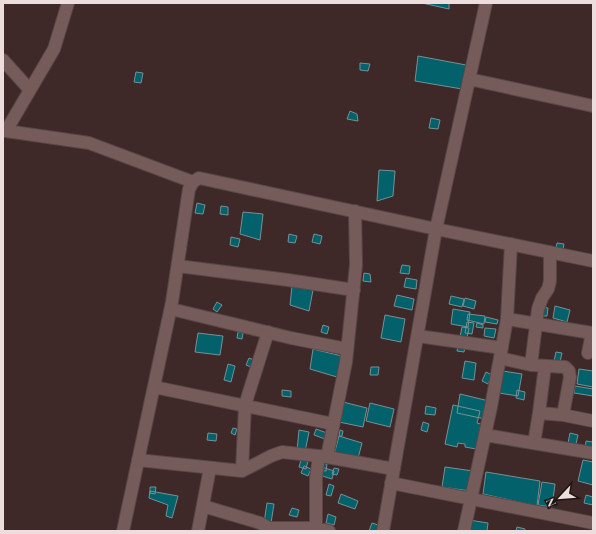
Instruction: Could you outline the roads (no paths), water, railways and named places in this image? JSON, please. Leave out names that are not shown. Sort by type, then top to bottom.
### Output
[{"type":"street","points":[[68,3],[54,49],[5,130],[89,143],[193,182]]},
{"type":"street","points":[[383,531],[436,230],[486,3]]},
{"type":"street","points":[[3,60],[30,90]]},
{"type":"street","points":[[469,79],[593,106]]},
{"type":"street","points":[[122,531],[171,309],[189,189],[193,182],[199,178],[206,178],[436,230],[593,261]]},
{"type":"street","points":[[316,530],[316,478],[333,424],[347,349],[356,265],[355,211]]},
{"type":"street","points":[[464,531],[485,435],[507,319],[511,244]]},
{"type":"street","points":[[531,364],[538,309],[542,298],[548,289],[550,280],[550,252]]},
{"type":"street","points":[[178,266],[354,290]]},
{"type":"street","points":[[171,309],[347,349]]},
{"type":"street","points":[[507,319],[536,324],[592,328],[588,353]]},
{"type":"street","points":[[242,471],[245,406],[268,332]]},
{"type":"street","points":[[418,336],[501,353],[531,364],[565,367],[569,371],[570,377],[563,415]]},
{"type":"street","points":[[534,443],[540,413],[545,366]]},
{"type":"street","points":[[154,387],[333,424]]},
{"type":"street","points":[[540,413],[563,415],[593,421]]},
{"type":"street","points":[[485,435],[593,453]]},
{"type":"street","points":[[138,460],[242,471],[282,452],[323,456],[394,469]]},
{"type":"street","points":[[198,531],[210,468]]},
{"type":"street","points":[[391,483],[593,523]]},
{"type":"street","points":[[203,506],[260,523],[269,528],[329,531]]}]
